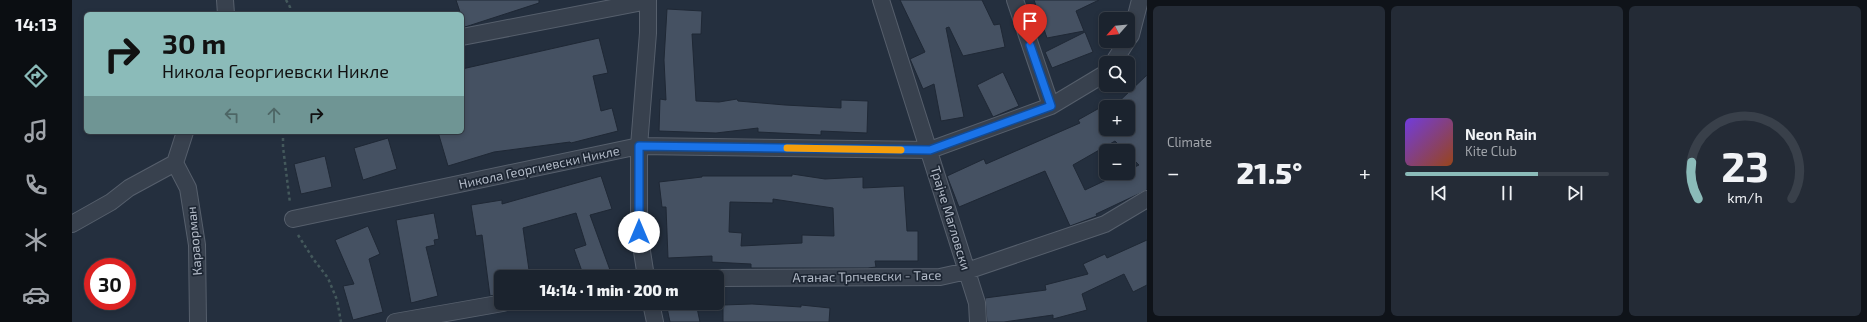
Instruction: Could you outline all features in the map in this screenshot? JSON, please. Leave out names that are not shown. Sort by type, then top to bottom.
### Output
[{"type":"street","points":[[225,0],[226,12]]},
{"type":"street","name":"Трајче Магловски","points":[[881,0],[930,150],[977,303],[978,322]]},
{"type":"street","points":[[1015,0],[1051,106]]},
{"type":"street","points":[[1135,19],[1140,0]]},
{"type":"street","points":[[464,37],[648,1],[648,40],[639,146],[639,232],[645,270]]},
{"type":"street","name":"Никола Георгиевски Никле","points":[[293,219],[639,146],[930,150],[1051,106],[1099,77]]},
{"type":"street","points":[[72,224],[111,202],[129,188],[175,163],[184,134]]},
{"type":"street","name":"Караорман","points":[[175,163],[188,188],[196,238],[198,322]]},
{"type":"street","name":"Атанас Трпчевски - Тасе","points":[[724,278],[940,277],[967,271],[1105,224],[1147,199]]},
{"type":"street","points":[[395,322],[494,305]]},
{"type":"street","points":[[652,310],[655,322]]},
{"type":"path","points":[[286,0],[290,7],[290,12]]},
{"type":"building","points":[[456,0],[539,0],[539,3],[465,27],[464,12],[460,12]]},
{"type":"building","points":[[900,0],[982,0],[994,25],[1000,24],[1005,47],[963,56],[949,27],[946,28],[964,117],[941,121],[934,84],[923,89],[910,59],[925,52]]},
{"type":"building","points":[[1034,0],[1099,0],[1076,11],[1084,31],[1047,38]]},
{"type":"building","points":[[667,9],[702,11],[701,34],[692,34],[696,101],[719,102],[737,99],[738,101],[841,108],[841,100],[868,101],[867,133],[821,131],[821,135],[758,132],[758,128],[716,133],[659,131],[660,99],[666,100],[664,60]]},
{"type":"building","points":[[1085,32],[1093,52],[1052,68],[1045,52]]},
{"type":"building","points":[[599,38],[608,73],[593,76],[601,111],[612,108],[618,131],[571,143],[494,152],[448,166],[439,134],[464,134],[464,69]]},
{"type":"building","points":[[1003,72],[1019,106],[993,117],[977,85]]},
{"type":"building","points":[[1147,75],[1147,190],[1096,214],[1097,216],[1070,226],[1045,171],[959,207],[947,176],[984,159],[986,164],[1080,123],[1078,120],[1099,108],[1099,136],[1135,136],[1135,100],[1120,100],[1129,92],[1135,92],[1135,86]]},
{"type":"building","points":[[388,138],[397,169],[363,180],[354,148]]},
{"type":"building","points":[[325,156],[332,187],[301,194],[294,164]]},
{"type":"building","points":[[792,174],[825,179],[863,177],[863,188],[904,186],[907,231],[918,231],[918,261],[875,261],[876,267],[868,268],[751,268],[751,264],[712,262],[712,256],[668,258],[666,207],[662,207],[659,182],[702,176],[792,176]],"holes":[[[773,199],[833,208],[834,236],[802,235],[802,243],[741,246],[742,233],[729,232],[730,202],[773,203]]]},
{"type":"building","points":[[601,176],[612,209],[590,215],[610,270],[582,270],[574,249],[586,245],[576,213],[523,228],[529,270],[494,270],[494,295],[490,296],[482,235],[476,236],[471,205],[502,200],[502,204]]},
{"type":"building","points":[[434,213],[439,239],[434,240],[435,245],[426,247],[438,296],[411,303],[396,220]]},
{"type":"building","points":[[368,226],[380,254],[369,259],[383,312],[353,320],[343,286],[354,284],[335,240]]},
{"type":"building","points":[[1147,240],[1147,285],[1133,292],[1124,274],[1082,294],[1087,310],[1053,319],[1053,315],[1004,322],[987,322],[985,298],[1046,290],[1045,285],[1088,274],[1083,264],[1105,254],[1107,258]]},
{"type":"building","points":[[752,304],[801,307],[801,305],[830,308],[829,322],[723,322],[724,305]]},
{"type":"building","points":[[667,310],[697,310],[700,322],[670,322]]},
{"type":"slow traffic","points":[[787,148],[901,150]]},
{"type":"route","points":[[639,232],[639,146],[930,150],[1051,106],[1030,45]]}]
